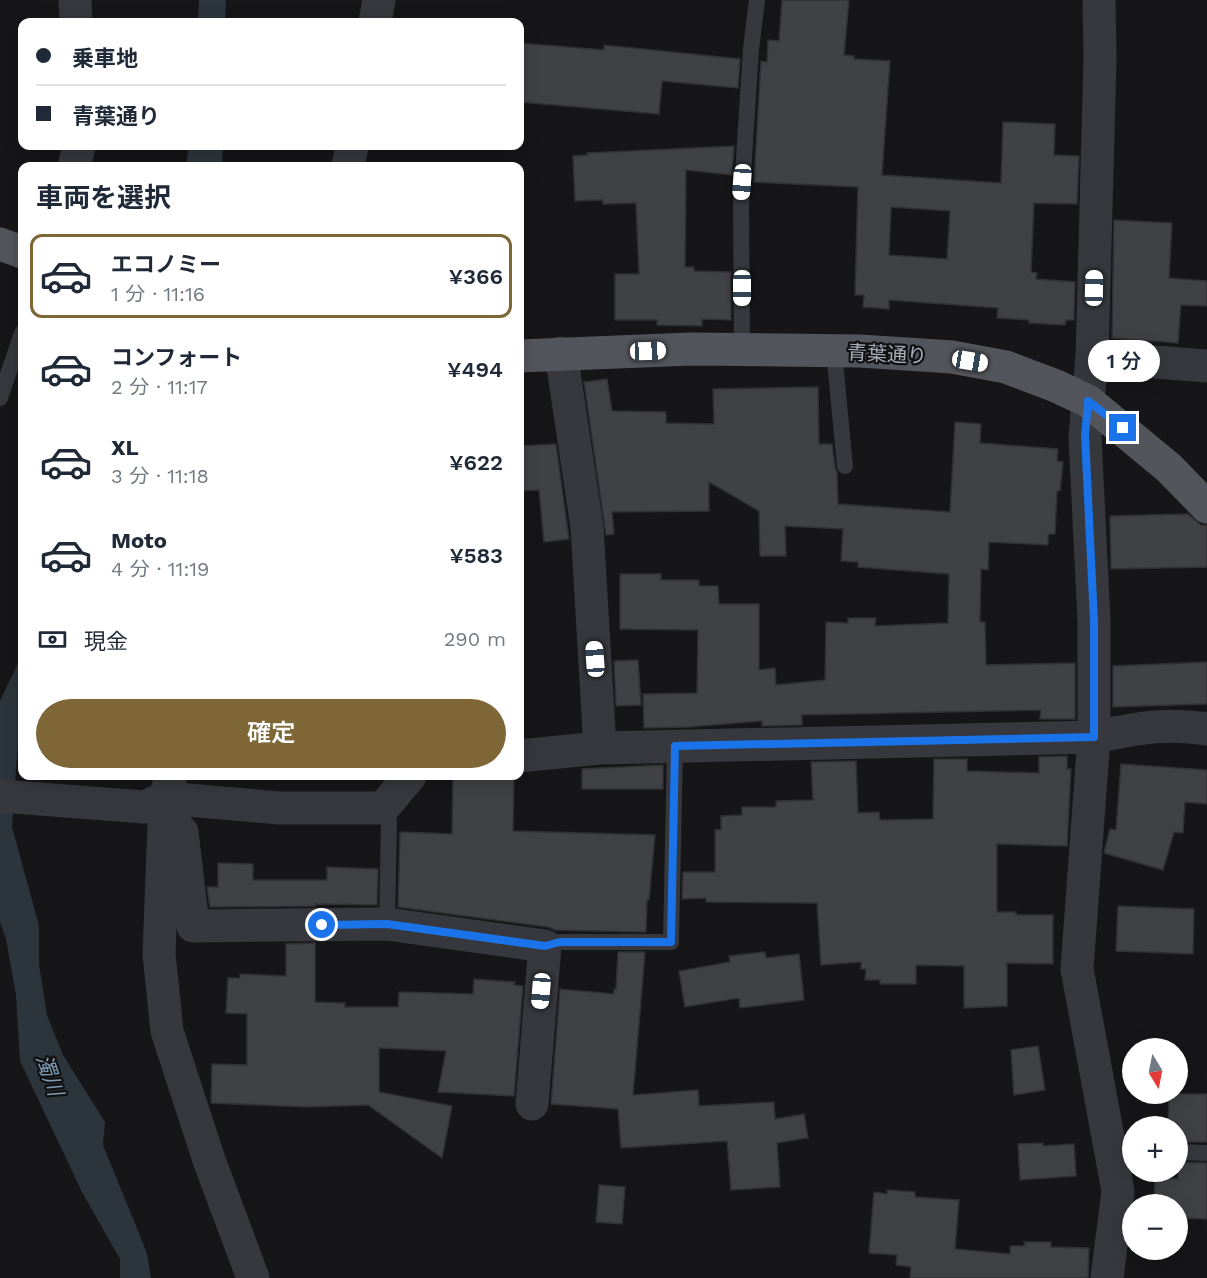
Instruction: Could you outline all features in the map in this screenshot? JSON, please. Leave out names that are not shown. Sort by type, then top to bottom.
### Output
[{"type":"main road","points":[[0,244],[18,251]]},
{"type":"main road","name":"青葉通り","points":[[524,356],[691,349],[860,351],[952,357],[1006,367],[1088,401],[1169,468],[1207,507]]},
{"type":"street","points":[[75,0],[76,18]]},
{"type":"street","points":[[376,18],[379,0]]},
{"type":"street","points":[[1099,0],[1100,58],[1092,357],[1085,436],[1094,621],[1094,737],[1077,969],[1116,1149],[1118,1191],[1107,1278]]},
{"type":"street","points":[[561,353],[587,526],[600,748]]},
{"type":"street","points":[[1092,357],[1207,366]]},
{"type":"street","points":[[524,756],[600,748],[1094,737],[1154,725],[1207,729]]},
{"type":"street","points":[[0,796],[161,798],[280,808],[383,808],[407,780]]},
{"type":"street","points":[[161,798],[182,832],[193,926],[387,924],[545,946],[531,1104]]},
{"type":"street","points":[[161,798],[159,954],[167,1030],[209,1160],[253,1278]]},
{"type":"lane","points":[[742,350],[741,205],[751,49],[757,0]]},
{"type":"lane","points":[[0,398],[18,345]]},
{"type":"lane","points":[[834,352],[845,466]]},
{"type":"lane","points":[[545,946],[560,942],[671,942],[675,746]]},
{"type":"lane","points":[[383,808],[389,820],[387,924]]},
{"type":"lane","points":[[1188,1152],[1207,1153]]},
{"type":"water","points":[[199,0],[226,0],[225,18],[198,18]]},
{"type":"water","points":[[188,150],[223,150],[222,162],[187,162]]},
{"type":"water","name":"濁川","points":[[18,663],[18,742],[12,827],[39,926],[39,964],[47,1015],[63,1055],[105,1122],[103,1145],[147,1253],[151,1278],[120,1278],[120,1259],[82,1192],[20,1061],[16,995],[6,939],[0,922],[0,701]]},
{"type":"building","points":[[782,0],[849,0],[844,55],[854,56],[854,59],[890,61],[882,175],[1001,183],[1003,122],[1055,124],[1054,155],[1079,156],[1077,204],[1034,203],[1031,272],[1037,273],[1036,279],[1075,282],[1074,320],[1066,320],[1065,325],[1029,323],[1029,320],[997,318],[998,308],[889,300],[889,309],[863,307],[864,295],[855,295],[858,187],[754,182],[761,61],[767,62],[768,40],[779,41]],"holes":[[[891,207],[950,211],[947,259],[889,255]]]},
{"type":"building","points":[[524,43],[604,50],[604,45],[740,59],[738,88],[662,81],[659,114],[524,102]]},
{"type":"building","points":[[734,146],[732,175],[686,170],[685,267],[694,267],[694,271],[731,272],[731,320],[702,319],[702,326],[657,325],[657,320],[615,320],[615,274],[639,274],[636,203],[603,204],[603,200],[575,201],[573,156],[587,155],[587,153]]},
{"type":"building","points":[[1114,220],[1172,223],[1169,278],[1207,281],[1207,306],[1181,305],[1178,343],[1112,338]]},
{"type":"building","points":[[607,379],[612,411],[666,412],[666,423],[714,424],[713,389],[818,387],[819,444],[832,444],[837,473],[838,504],[950,512],[955,422],[981,424],[980,443],[1058,449],[1057,461],[1063,462],[1060,491],[1057,491],[1055,534],[1048,534],[1048,545],[989,542],[988,570],[981,569],[980,622],[985,622],[986,665],[1075,663],[1075,719],[1040,719],[1041,710],[802,715],[802,725],[762,726],[762,721],[644,728],[643,694],[697,693],[698,630],[620,629],[620,574],[661,574],[661,580],[699,580],[699,586],[718,586],[719,604],[759,604],[759,670],[775,668],[776,685],[825,680],[826,622],[848,623],[848,618],[876,618],[875,626],[948,623],[949,574],[858,567],[858,562],[841,561],[843,529],[785,526],[786,556],[760,556],[759,511],[709,482],[709,511],[612,512],[614,534],[606,535],[584,382]]},
{"type":"building","points":[[556,444],[569,539],[544,542],[539,490],[524,491],[524,446]]},
{"type":"building","points":[[1188,514],[1201,525],[1207,525],[1207,567],[1111,569],[1110,516]]},
{"type":"building","points":[[638,660],[641,705],[616,706],[614,661]]},
{"type":"building","points":[[1207,662],[1207,704],[1113,707],[1113,666]]},
{"type":"building","points":[[1067,756],[1067,769],[1071,769],[1067,846],[997,844],[997,912],[1016,912],[1016,915],[1053,915],[1053,964],[1007,963],[1007,1006],[964,1008],[964,966],[916,965],[916,984],[880,984],[880,980],[865,980],[866,969],[861,969],[861,962],[821,965],[817,903],[706,902],[706,898],[682,899],[683,872],[715,872],[715,830],[721,830],[721,816],[742,815],[742,807],[776,807],[776,801],[813,800],[811,762],[856,761],[858,813],[879,812],[880,820],[933,819],[934,759],[967,759],[967,771],[1039,773],[1039,757]]},
{"type":"building","points":[[1121,764],[1207,770],[1207,804],[1185,802],[1183,833],[1174,832],[1163,870],[1104,853],[1110,829],[1116,830]]},
{"type":"building","points":[[663,765],[663,789],[582,789],[582,769]]},
{"type":"building","points":[[453,780],[514,780],[513,831],[655,835],[649,900],[647,900],[646,932],[555,930],[548,927],[398,907],[400,832],[452,834]]},
{"type":"building","points":[[218,863],[253,864],[253,880],[327,880],[327,867],[378,869],[377,905],[210,907],[207,887],[218,887]]},
{"type":"building","points":[[1118,906],[1194,909],[1193,954],[1116,951]]},
{"type":"building","points":[[315,943],[315,1002],[345,1003],[345,1007],[398,1007],[399,992],[473,994],[474,979],[515,982],[514,985],[523,986],[514,1096],[438,1092],[446,1051],[379,1048],[379,1092],[452,1106],[442,1158],[368,1105],[307,1107],[211,1103],[212,1064],[247,1065],[247,1014],[226,1013],[228,978],[240,978],[240,974],[286,976],[286,944]]},
{"type":"building","points":[[618,952],[645,952],[633,1095],[698,1090],[699,1106],[774,1102],[775,1119],[804,1114],[808,1138],[777,1143],[780,1187],[731,1190],[727,1141],[621,1148],[618,1109],[551,1104],[560,989],[614,994]]},
{"type":"building","points":[[765,952],[766,958],[799,954],[804,1000],[740,1008],[739,998],[685,1007],[679,971],[730,962],[729,956]]},
{"type":"building","points":[[1038,1046],[1045,1090],[1014,1095],[1011,1050]]},
{"type":"building","points":[[1188,1094],[1207,1094],[1207,1142],[1188,1142],[1188,1116],[1168,1116],[1169,1104],[1188,1104]]},
{"type":"building","points":[[1043,1143],[1043,1146],[1074,1144],[1076,1176],[1020,1180],[1018,1144]]},
{"type":"building","points":[[1188,1162],[1207,1163],[1207,1219],[1188,1218],[1188,1194],[1154,1194],[1155,1182],[1188,1182]]},
{"type":"building","points":[[599,1185],[625,1187],[622,1224],[596,1222]]},
{"type":"building","points":[[887,1190],[915,1192],[915,1197],[959,1200],[955,1249],[1010,1254],[1010,1246],[1025,1246],[1024,1242],[1051,1242],[1051,1247],[1089,1248],[1088,1278],[910,1278],[911,1267],[896,1265],[897,1255],[869,1253],[874,1192],[887,1194]]},
{"type":"route","points":[[322,925],[387,924],[545,946],[560,942],[671,942],[675,746],[1094,737],[1094,621],[1085,436],[1088,401],[1123,428]]}]
